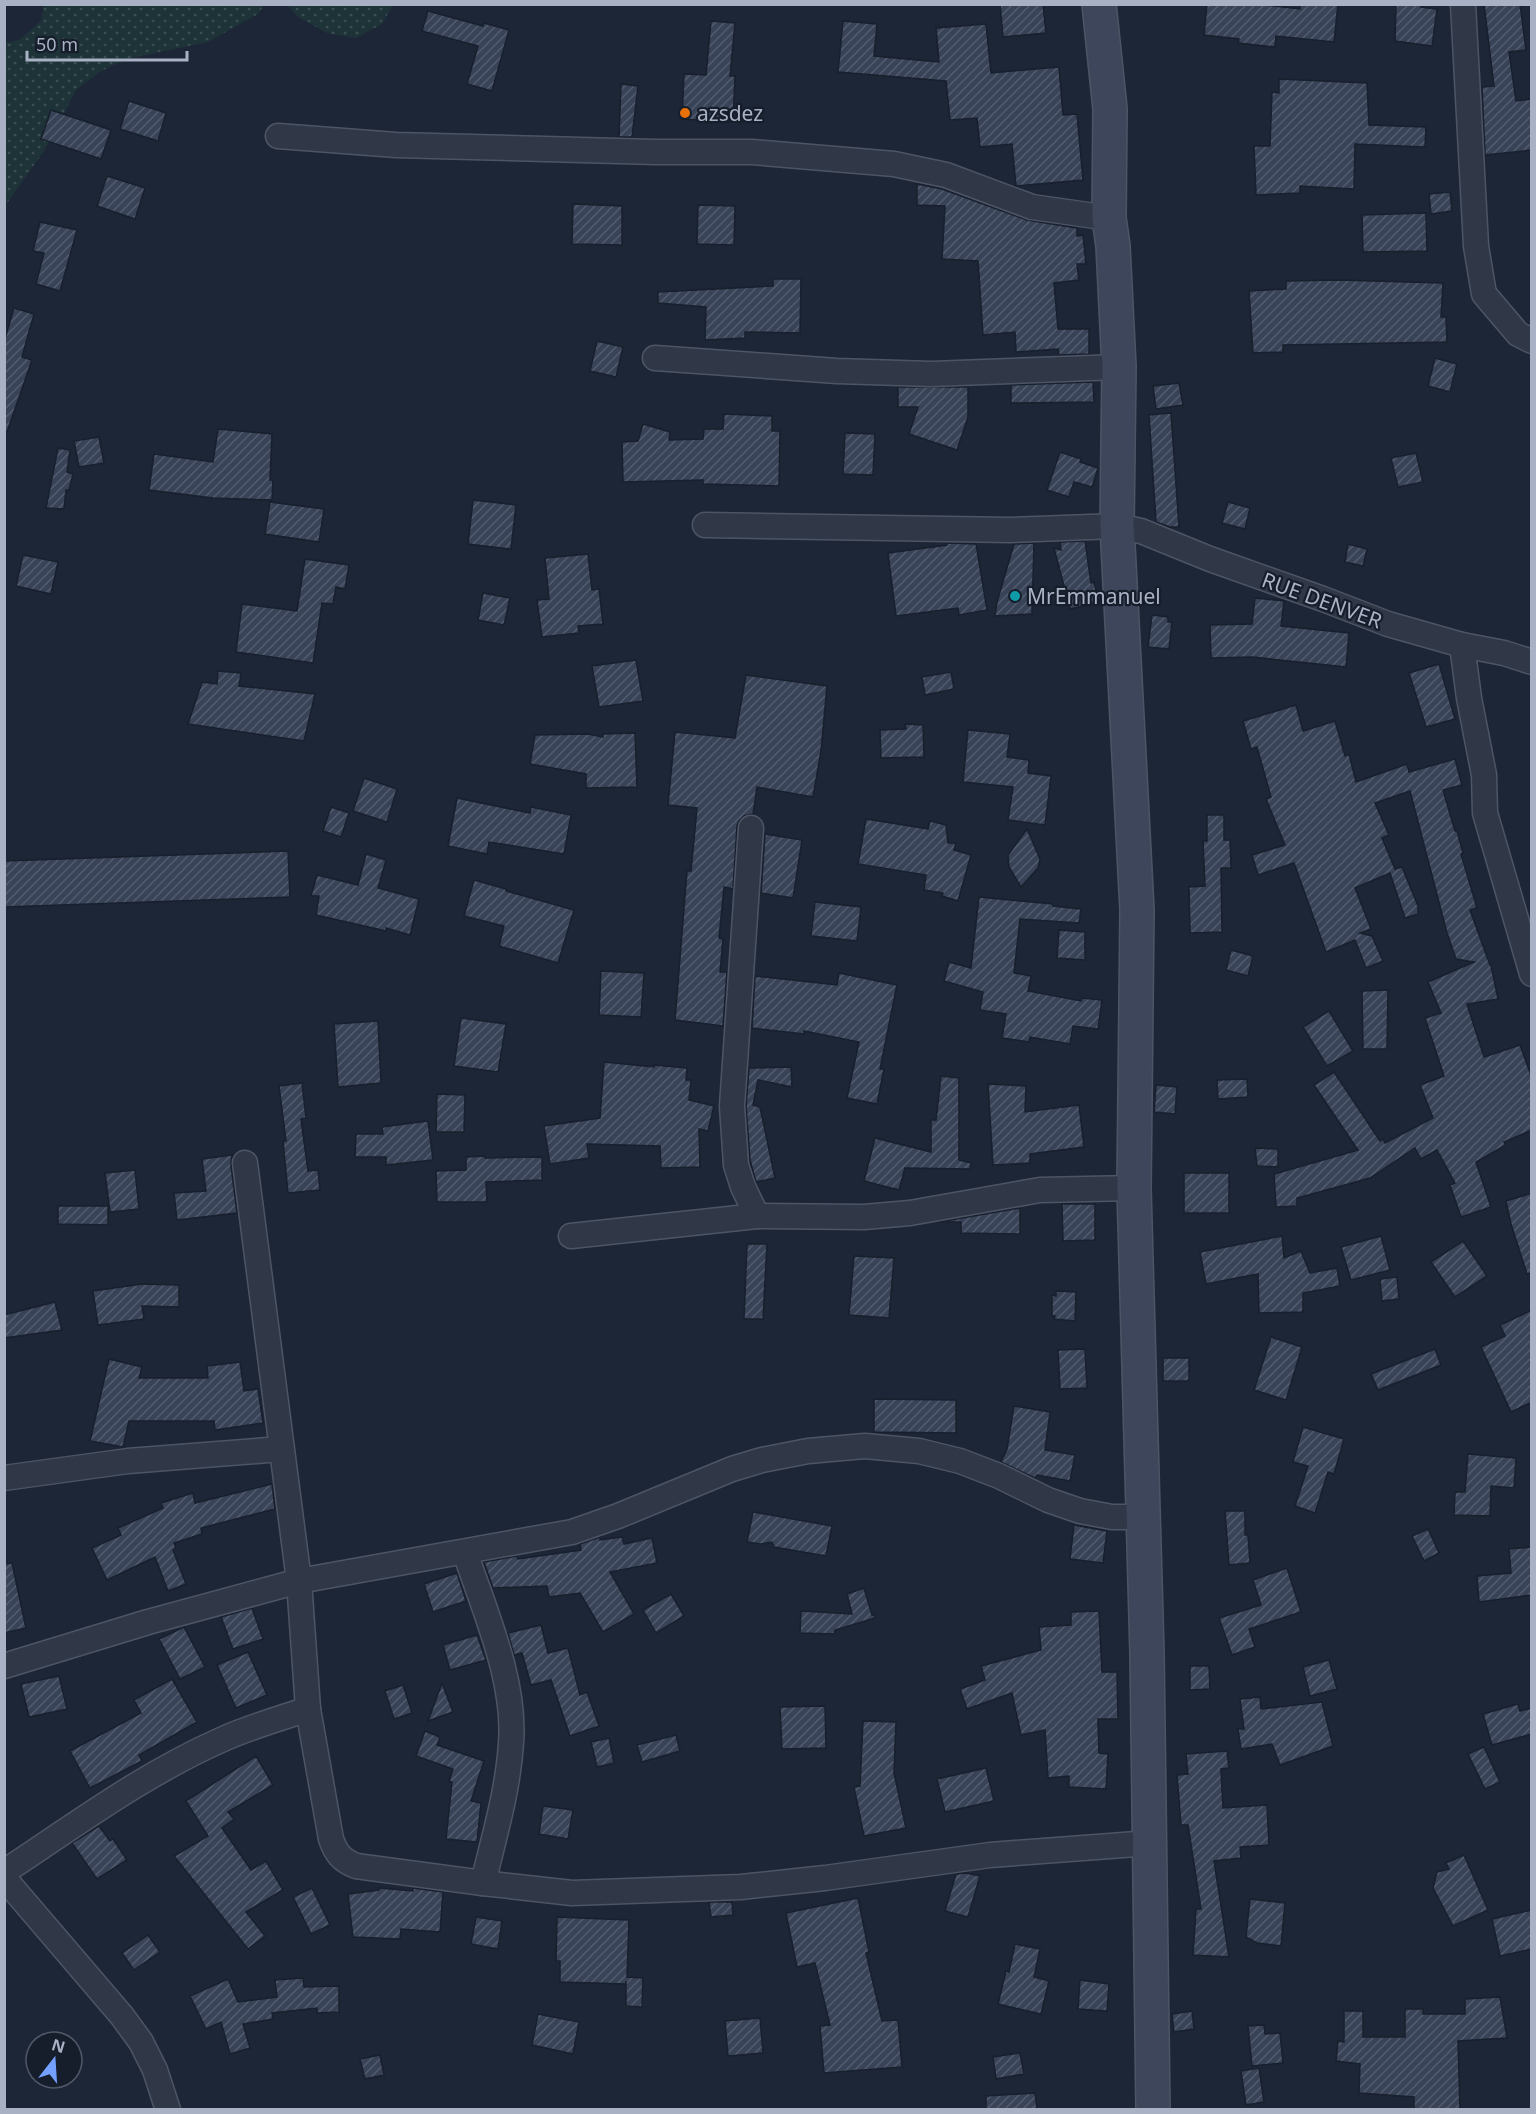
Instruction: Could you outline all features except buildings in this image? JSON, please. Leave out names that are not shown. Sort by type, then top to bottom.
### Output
[{"type":"main road","points":[[1099,4],[1110,109],[1109,218],[1113,246],[1119,367],[1117,526],[1137,910],[1134,1188],[1147,1653],[1154,2109]]},
{"type":"street","points":[[1463,4],[1476,246],[1484,294],[1518,334],[1532,341]]},
{"type":"street","points":[[279,136],[396,145],[655,152],[752,152],[894,164],[946,175],[1032,207],[1109,218]]},
{"type":"street","points":[[655,358],[837,371],[931,374],[1119,367]]},
{"type":"street","name":"RUE DENVER","points":[[705,525],[1010,530],[1117,526],[1141,531],[1210,559],[1388,624],[1532,662]]},
{"type":"street","points":[[1462,645],[1469,698],[1484,775],[1485,813],[1532,974]]},
{"type":"street","points":[[751,828],[732,1106],[736,1165],[743,1187],[758,1216]]},
{"type":"street","points":[[245,1163],[299,1581],[308,1709],[331,1839],[336,1852],[344,1861],[356,1866],[572,1893],[741,1887],[825,1878],[990,1854],[1150,1843]]},
{"type":"street","points":[[571,1236],[758,1216],[864,1217],[910,1213],[1040,1190],[1134,1188]]},
{"type":"street","points":[[4,1666],[148,1622],[299,1581],[572,1532],[618,1516],[732,1469],[762,1460],[808,1451],[865,1446],[919,1451],[960,1461],[999,1476],[1048,1500],[1080,1511],[1112,1516],[1142,1517]]},
{"type":"street","points":[[4,1478],[128,1461],[281,1449]]},
{"type":"street","points":[[465,1551],[498,1652],[510,1704],[512,1742],[505,1789],[483,1883]]},
{"type":"street","points":[[4,1872],[164,1770],[221,1740],[308,1709]]},
{"type":"street","points":[[4,1878],[122,2016],[141,2042],[155,2070],[168,2109]]},
{"type":"green space","points":[[44,5],[264,5],[258,14],[208,42],[127,59],[101,71],[76,90],[44,151],[5,206],[5,43],[19,40],[41,21]]},
{"type":"green space","points":[[287,5],[393,5],[382,24],[356,38],[327,33],[298,17]]},
{"type":"place","name":"azsdez","points":[[685,113]]},
{"type":"place","name":"MrEmmanuel","points":[[1015,596]]}]
